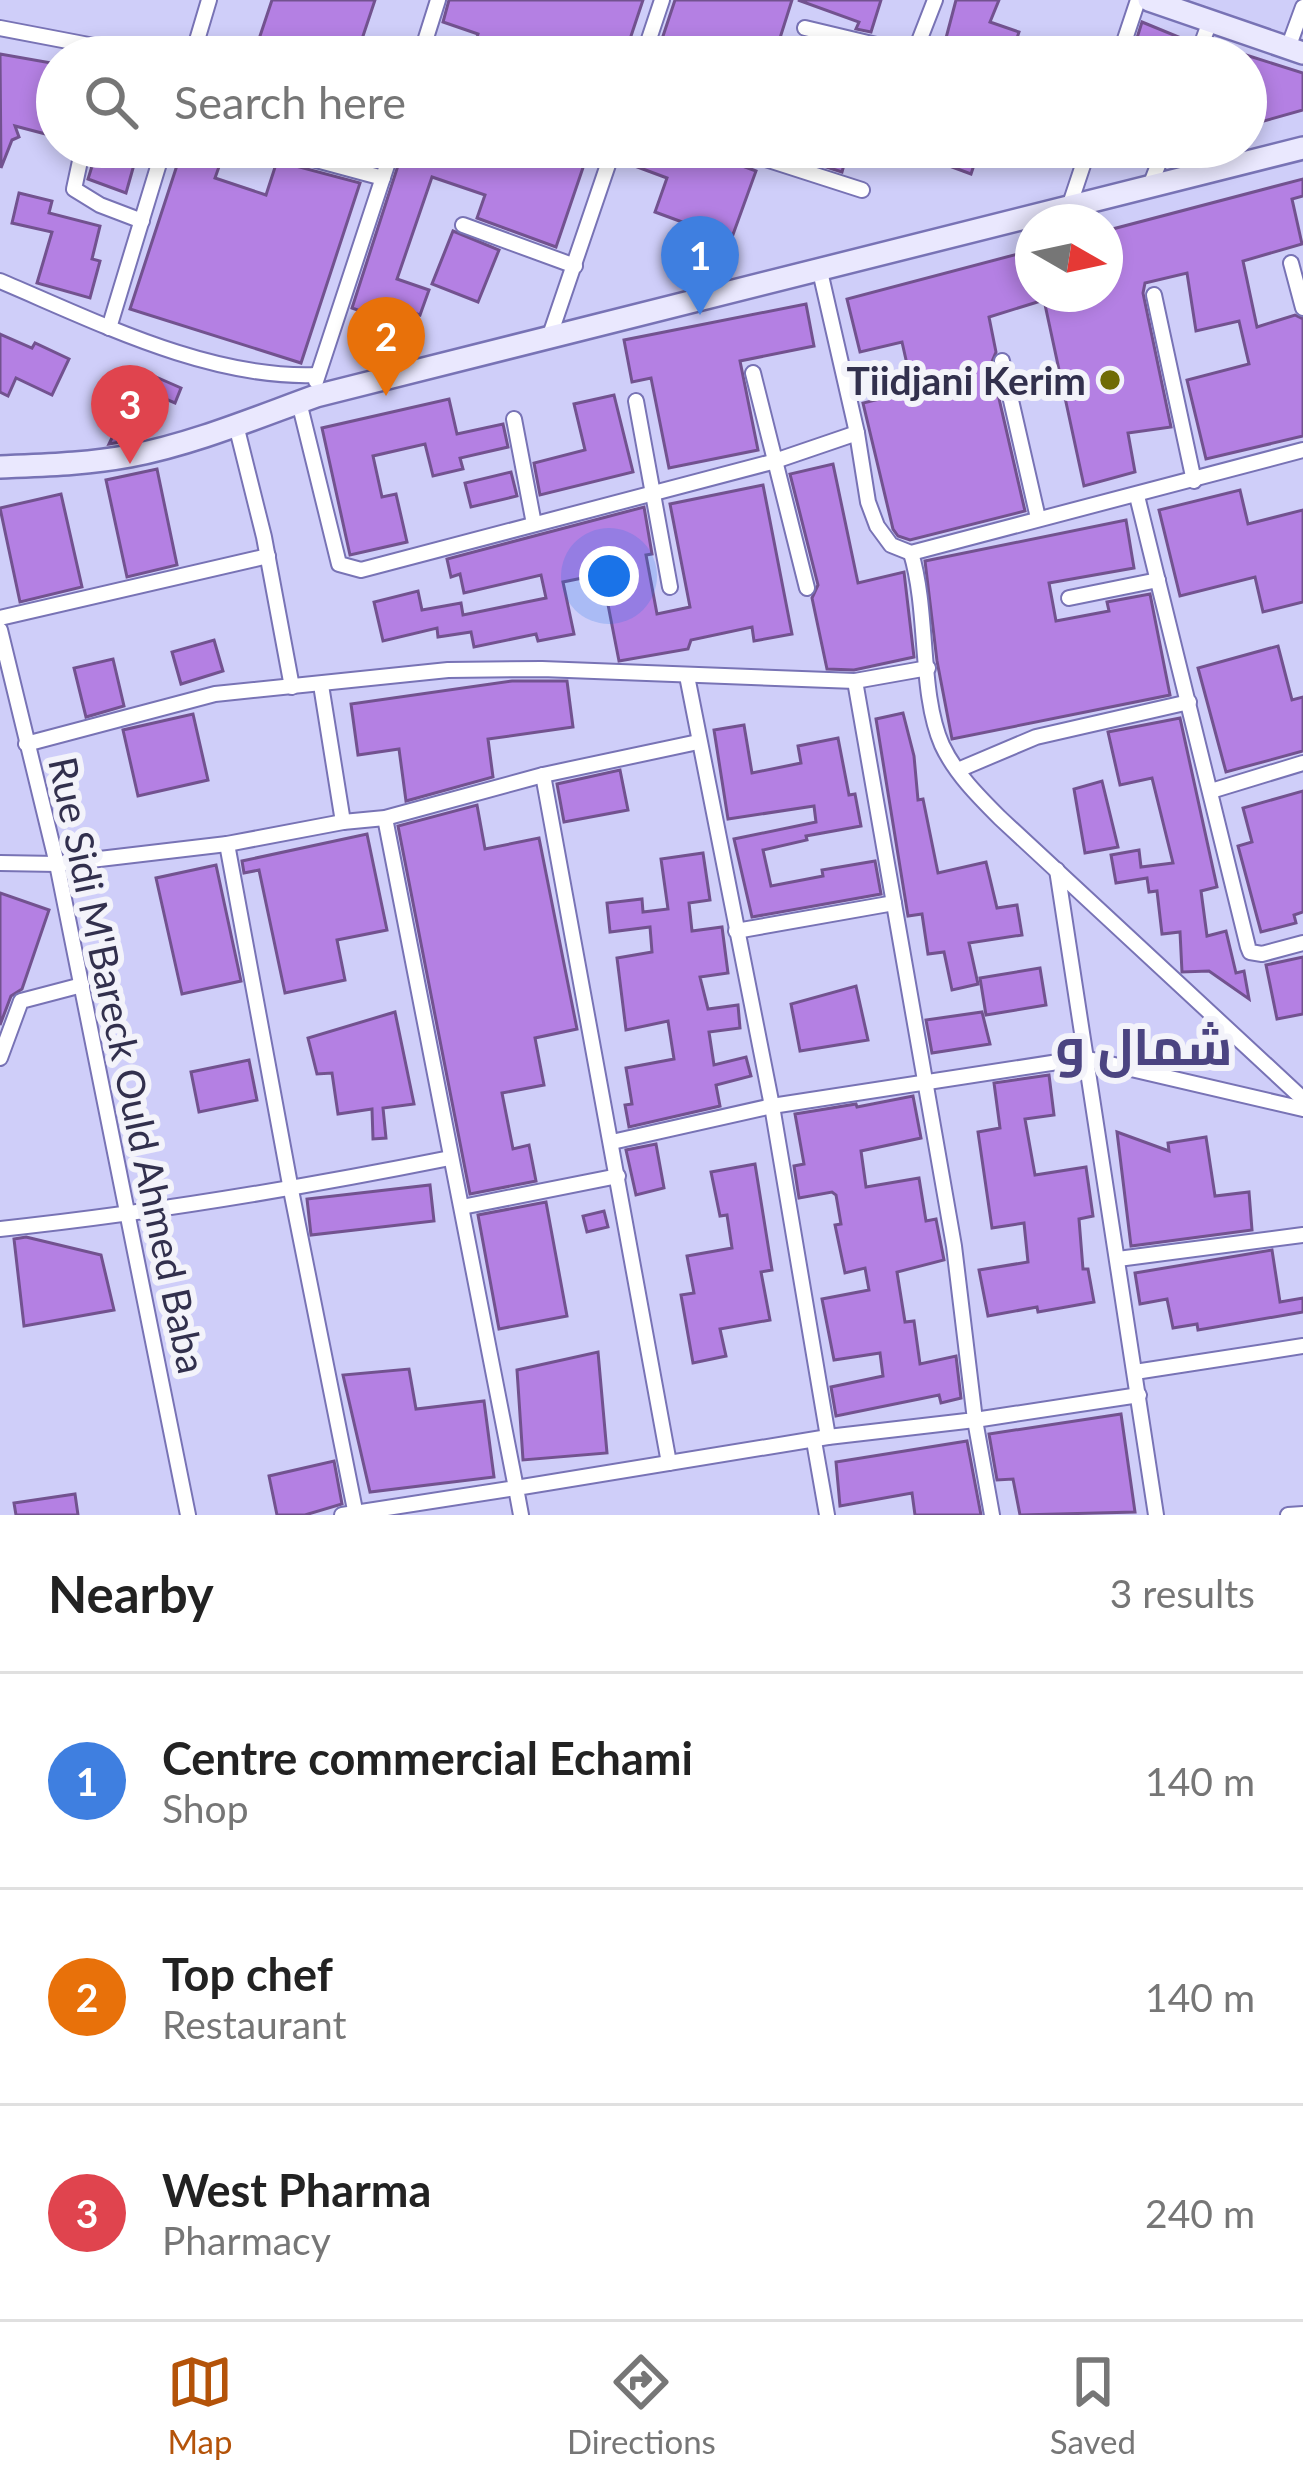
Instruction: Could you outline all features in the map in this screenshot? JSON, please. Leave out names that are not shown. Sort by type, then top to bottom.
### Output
[{"type":"street","points":[[198,36],[209,0]]},
{"type":"street","points":[[427,36],[438,0]]},
{"type":"street","points":[[650,36],[662,0]]},
{"type":"street","points":[[924,36],[934,0]]},
{"type":"street","points":[[1126,36],[1138,0]]},
{"type":"street","points":[[1149,0],[1254,36]]},
{"type":"street","points":[[1295,50],[1303,7]]},
{"type":"street","points":[[1205,36],[1210,21]]},
{"type":"street","points":[[0,28],[42,36]]},
{"type":"street","points":[[805,28],[838,36]]},
{"type":"street","points":[[1267,157],[1303,148]]},
{"type":"street","points":[[78,168],[74,189],[142,221]]},
{"type":"street","points":[[109,328],[158,168]]},
{"type":"street","points":[[346,168],[383,178]]},
{"type":"street","points":[[386,168],[310,391],[340,564],[361,570],[772,462],[856,433]]},
{"type":"street","points":[[550,338],[607,168]]},
{"type":"street","points":[[793,168],[862,190]]},
{"type":"street","points":[[1070,204],[1082,168]]},
{"type":"street","points":[[1150,186],[1157,168]]},
{"type":"street","points":[[1081,204],[1222,168]]},
{"type":"street","points":[[0,467],[75,464],[134,455],[236,425],[310,391],[550,338],[1015,220]]},
{"type":"street","points":[[463,225],[575,266]]},
{"type":"street","points":[[1291,263],[1303,308]]},
{"type":"street","points":[[819,267],[868,502],[877,526],[891,544],[911,553],[1303,450]]},
{"type":"street","points":[[0,281],[109,328],[310,391]]},
{"type":"street","points":[[1154,295],[1194,481]]},
{"type":"street","points":[[1002,362],[1038,518]]},
{"type":"street","points":[[753,373],[807,588]]},
{"type":"street","points":[[636,400],[670,587]]},
{"type":"street","points":[[514,419],[534,524]]},
{"type":"street","points":[[236,425],[268,556],[292,687]]},
{"type":"street","points":[[1137,496],[1250,952],[1262,954],[1303,944]]},
{"type":"street","points":[[911,553],[919,579],[938,730],[973,791],[1303,1099]]},
{"type":"street","points":[[0,618],[268,556]]},
{"type":"street","points":[[1069,598],[1158,580]]},
{"type":"street","name":"Rue Sidi M'Bareck Ould Ahmed Baba","points":[[0,630],[5,679],[57,864],[188,1515]]},
{"type":"street","points":[[26,744],[215,694],[448,670],[855,681],[928,668]]},
{"type":"street","points":[[687,676],[772,1106],[821,1439],[827,1515]]},
{"type":"street","points":[[855,681],[954,1246],[992,1515]]},
{"type":"street","points":[[321,685],[343,822]]},
{"type":"street","points":[[958,770],[1036,737],[1189,702]]},
{"type":"street","points":[[0,863],[57,864],[227,844],[385,818],[698,742]]},
{"type":"street","points":[[1211,791],[1303,763]]},
{"type":"street","points":[[543,776],[669,1463]]},
{"type":"street","points":[[385,818],[521,1515]]},
{"type":"street","points":[[227,844],[351,1514],[821,1439],[1139,1395]]},
{"type":"street","points":[[1057,871],[1156,1515]]},
{"type":"street","points":[[736,931],[894,903]]},
{"type":"street","points":[[0,1058],[21,1001],[82,985]]},
{"type":"street","points":[[612,1142],[772,1106],[1084,1058],[1303,1108]]},
{"type":"street","points":[[0,1229],[127,1216],[450,1158]]},
{"type":"street","points":[[462,1207],[618,1176]]},
{"type":"street","points":[[1118,1259],[1303,1235]]},
{"type":"street","points":[[1135,1372],[1303,1346]]},
{"type":"street","points":[[1288,1515],[1303,1514]]},
{"type":"building","points":[[272,0],[375,0],[363,36],[260,36]]},
{"type":"building","points":[[449,0],[643,0],[631,36],[477,36],[443,22]]},
{"type":"building","points":[[675,0],[792,0],[781,36],[663,36]]},
{"type":"building","points":[[798,0],[881,0],[871,32],[856,29],[859,22]]},
{"type":"building","points":[[956,0],[999,0],[990,22],[1019,32],[1018,36],[947,36]]},
{"type":"building","points":[[1142,22],[1176,36],[1138,36]]},
{"type":"building","points":[[0,54],[36,60],[36,132],[15,126],[19,137],[12,140],[1,168]]},
{"type":"building","points":[[1267,62],[1303,73],[1303,110],[1267,120]]},
{"type":"building","points":[[91,168],[133,168],[126,193],[88,179]]},
{"type":"building","points":[[176,168],[219,168],[215,178],[266,195],[275,168],[303,168],[360,183],[301,363],[130,309]]},
{"type":"building","points":[[397,168],[583,168],[556,247],[477,218],[485,195],[432,177],[397,279],[429,290],[420,315],[403,309],[396,329],[383,328],[383,319],[352,308]]},
{"type":"building","points":[[640,168],[756,171],[731,240],[655,212],[667,178]]},
{"type":"building","points":[[1303,179],[1303,196],[1292,199],[1302,244],[1243,261],[1257,327],[1295,315],[1303,319],[1303,436],[1206,459],[1187,380],[1249,364],[1239,321],[1196,331],[1187,273],[1145,283],[1143,293],[1171,427],[1128,433],[1135,472],[1084,486],[1047,312],[1123,312],[1123,226]]},
{"type":"building","points":[[19,193],[52,201],[49,213],[100,226],[92,259],[100,261],[90,298],[37,283],[52,232],[12,223]]},
{"type":"building","points":[[453,231],[499,250],[478,302],[432,284]]},
{"type":"building","points":[[1015,255],[1015,309],[989,317],[996,352],[991,364],[1025,511],[910,540],[898,536],[863,403],[913,391],[902,342],[860,352],[847,299]]},
{"type":"building","points":[[806,304],[814,346],[740,361],[758,450],[669,468],[651,378],[632,382],[624,340]]},
{"type":"building","points":[[0,334],[69,359],[52,395],[16,378],[8,396],[0,392]]},
{"type":"building","points":[[156,377],[181,388],[175,403],[149,392]]},
{"type":"building","points":[[614,395],[633,472],[540,495],[534,463],[585,450],[574,404]]},
{"type":"building","points":[[449,399],[457,434],[503,424],[508,447],[460,458],[463,469],[433,476],[425,444],[373,456],[382,497],[396,494],[407,542],[350,555],[322,428]]},
{"type":"building","points":[[129,402],[145,410],[139,426],[142,438],[109,444]]},
{"type":"building","points":[[833,464],[858,583],[904,572],[914,657],[854,670],[827,669],[812,598],[818,585],[790,474]]},
{"type":"building","points":[[157,469],[177,565],[127,577],[106,480]]},
{"type":"building","points":[[511,472],[517,496],[471,507],[465,483]]},
{"type":"building","points":[[763,485],[792,634],[754,641],[752,627],[691,640],[688,649],[619,661],[602,574],[563,582],[574,634],[538,641],[536,634],[474,647],[471,632],[438,637],[437,628],[383,641],[374,602],[418,591],[422,610],[461,603],[463,615],[546,598],[541,575],[464,593],[460,574],[451,577],[447,559],[644,507],[652,554],[646,555],[657,614],[690,607],[670,504]]},
{"type":"building","points":[[1240,490],[1248,524],[1303,510],[1303,602],[1263,612],[1255,577],[1180,596],[1159,510]]},
{"type":"building","points":[[61,494],[82,587],[20,602],[0,508]]},
{"type":"building","points":[[1126,520],[1134,568],[1049,583],[1056,621],[1109,611],[1107,602],[1150,594],[1170,695],[952,739],[925,561]]},
{"type":"building","points":[[214,640],[223,671],[181,684],[172,652]]},
{"type":"building","points":[[1278,646],[1292,700],[1303,697],[1303,751],[1226,772],[1198,668]]},
{"type":"building","points":[[113,659],[124,706],[86,717],[74,668]]},
{"type":"building","points":[[512,681],[567,681],[573,727],[488,739],[493,777],[406,801],[399,749],[358,755],[351,704]]},
{"type":"building","points":[[903,713],[918,800],[923,799],[938,873],[986,862],[997,908],[1017,905],[1022,935],[969,943],[978,984],[952,990],[944,952],[928,954],[922,914],[908,916],[876,719]]},
{"type":"building","points":[[193,714],[208,780],[138,796],[123,730]]},
{"type":"building","points":[[1180,718],[1217,887],[1201,891],[1207,936],[1226,931],[1236,973],[1244,971],[1249,999],[1209,971],[1182,972],[1180,932],[1162,934],[1157,891],[1149,892],[1147,878],[1116,883],[1111,855],[1139,850],[1141,867],[1173,863],[1152,778],[1120,785],[1108,732]]},
{"type":"building","points":[[744,725],[752,773],[801,763],[798,746],[838,738],[849,795],[855,794],[861,826],[763,850],[771,886],[823,876],[822,870],[875,861],[881,894],[752,917],[734,839],[816,822],[814,806],[728,819],[714,730]]},
{"type":"building","points":[[620,770],[628,810],[564,822],[557,784]]},
{"type":"building","points":[[1102,781],[1118,847],[1085,853],[1074,789]]},
{"type":"building","points":[[1303,791],[1303,912],[1294,915],[1296,923],[1261,932],[1238,846],[1252,842],[1243,808]]},
{"type":"building","points":[[477,805],[485,849],[539,838],[577,1029],[535,1038],[544,1085],[502,1093],[513,1149],[529,1145],[536,1181],[470,1194],[398,826]]},
{"type":"building","points":[[367,834],[387,930],[337,940],[345,980],[285,993],[259,870],[244,873],[242,861]]},
{"type":"building","points":[[703,853],[710,900],[689,903],[692,931],[722,927],[728,973],[700,977],[708,1009],[738,1005],[740,1028],[709,1032],[714,1065],[746,1057],[751,1076],[716,1085],[720,1106],[629,1127],[625,1105],[632,1104],[626,1068],[674,1059],[668,1021],[626,1030],[617,958],[652,952],[650,927],[610,932],[607,903],[642,899],[643,912],[668,909],[661,859]]},
{"type":"building","points":[[216,865],[241,981],[182,994],[156,878]]},
{"type":"building","points":[[0,893],[49,910],[22,989],[11,996],[0,1025]]},
{"type":"building","points":[[1303,957],[1303,1014],[1277,1019],[1266,965]]},
{"type":"building","points":[[1040,968],[1046,1005],[986,1015],[980,978]]},
{"type":"building","points":[[856,986],[868,1040],[800,1051],[791,1004]]},
{"type":"building","points":[[395,1012],[414,1104],[383,1108],[386,1138],[373,1139],[372,1109],[338,1114],[332,1073],[317,1074],[308,1038]]},
{"type":"building","points":[[982,1012],[990,1044],[932,1053],[926,1020]]},
{"type":"building","points":[[249,1060],[257,1100],[199,1112],[191,1072]]},
{"type":"building","points":[[1049,1075],[1054,1115],[1025,1119],[1035,1175],[1086,1167],[1093,1216],[1079,1219],[1083,1269],[1088,1269],[1094,1302],[988,1316],[979,1270],[1028,1262],[1024,1223],[992,1228],[978,1132],[1000,1128],[994,1083]]},
{"type":"building","points":[[913,1096],[921,1138],[861,1151],[866,1187],[919,1178],[926,1221],[936,1219],[944,1260],[897,1272],[905,1322],[914,1321],[920,1364],[956,1356],[961,1398],[941,1403],[939,1395],[836,1416],[831,1387],[883,1376],[880,1353],[834,1360],[822,1299],[869,1290],[865,1268],[845,1273],[835,1225],[841,1224],[836,1195],[799,1198],[794,1166],[804,1164],[795,1114]]},
{"type":"building","points":[[1117,1132],[1169,1151],[1168,1143],[1206,1137],[1215,1196],[1249,1192],[1252,1230],[1131,1246]]},
{"type":"building","points":[[656,1144],[664,1188],[636,1195],[626,1150]]},
{"type":"building","points":[[755,1164],[772,1270],[761,1272],[770,1320],[720,1329],[726,1356],[693,1363],[681,1295],[694,1293],[687,1256],[732,1248],[727,1215],[720,1216],[711,1172]]},
{"type":"building","points":[[430,1185],[434,1221],[311,1235],[307,1199]]},
{"type":"building","points":[[546,1202],[567,1316],[499,1329],[478,1215]]},
{"type":"building","points":[[604,1211],[608,1227],[587,1232],[583,1216]]},
{"type":"building","points":[[26,1237],[101,1255],[114,1310],[24,1326],[14,1239]]},
{"type":"building","points":[[1272,1250],[1280,1302],[1303,1298],[1303,1312],[1198,1330],[1197,1324],[1173,1328],[1167,1299],[1140,1304],[1135,1273]]},
{"type":"building","points":[[598,1352],[607,1453],[523,1460],[517,1370]]},
{"type":"building","points":[[409,1369],[416,1409],[484,1401],[494,1477],[370,1492],[343,1375]]},
{"type":"building","points":[[1121,1414],[1135,1512],[1020,1515],[1013,1479],[997,1480],[989,1434]]},
{"type":"building","points":[[967,1441],[981,1515],[915,1515],[912,1493],[840,1506],[836,1462]]},
{"type":"building","points":[[334,1461],[342,1504],[305,1515],[277,1515],[269,1476]]},
{"type":"building","points":[[75,1494],[78,1515],[16,1515],[14,1503]]},
{"type":"place","name":"Centre commercial Echami","points":[[700,315]]},
{"type":"place","name":"Tiidjani Kerim","points":[[1110,380]]},
{"type":"place","name":"Top chef","points":[[386,396]]},
{"type":"place","name":"West Pharma","points":[[130,464]]},
{"type":"district","name":"شمال و","points":[[1144,1045]]}]
